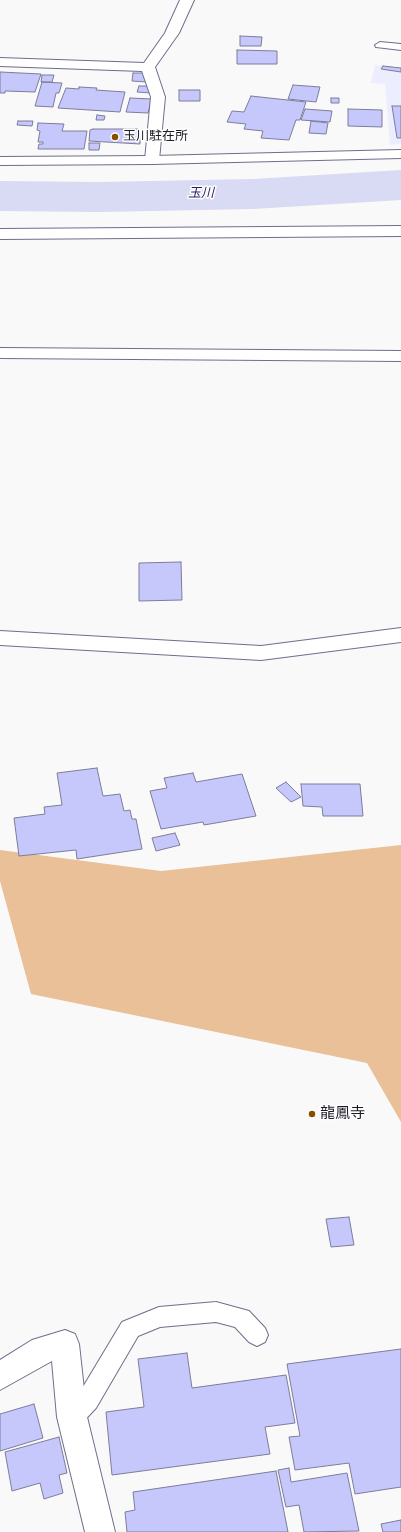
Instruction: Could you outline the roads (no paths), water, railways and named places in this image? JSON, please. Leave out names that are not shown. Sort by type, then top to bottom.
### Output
[{"type":"street","points":[[148,67],[172,33],[187,0]]},
{"type":"street","points":[[0,62],[148,67]]},
{"type":"street","points":[[148,67],[158,97],[152,160]]},
{"type":"street","points":[[0,161],[152,160],[401,154]]},
{"type":"street","points":[[0,234],[401,231]]},
{"type":"street","points":[[0,354],[401,356]]},
{"type":"street","points":[[0,638],[261,652],[401,635]]},
{"type":"street","points":[[0,1376],[42,1350],[65,1344],[72,1417],[100,1532]]},
{"type":"lane","points":[[380,45],[401,47]]},
{"type":"lane","points":[[72,1417],[88,1400],[130,1329],[159,1317],[216,1312],[241,1318],[257,1335]]},
{"type":"waterway","name":"玉川","points":[[0,196],[99,197],[253,194],[401,185]]},
{"type":"place","name":"玉川駐在所","points":[[115,137]]},
{"type":"place","name":"龍鳳寺","points":[[312,1114]]}]
